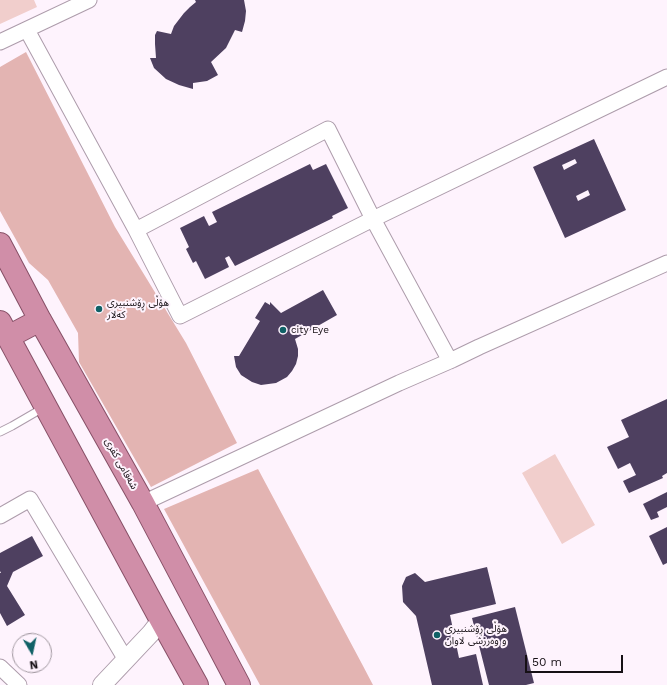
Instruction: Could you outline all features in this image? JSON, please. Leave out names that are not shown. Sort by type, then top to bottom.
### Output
[{"type":"highway","name":"شەقامی کفری","points":[[0,244],[40,320],[143,502],[240,685]]},
{"type":"highway","points":[[40,320],[4,329],[160,620],[197,685]]},
{"type":"street","points":[[0,42],[89,0]]},
{"type":"street","points":[[26,30],[136,230],[180,316],[373,219],[667,77]]},
{"type":"street","points":[[136,230],[328,129],[373,219],[450,361]]},
{"type":"street","points":[[143,502],[399,383],[667,263]]},
{"type":"street","points":[[0,516],[30,499],[126,660]]},
{"type":"street","points":[[102,685],[151,633],[160,620]]},
{"type":"street","points":[[0,667],[19,685]]},
{"type":"lane","points":[[0,432],[45,406]]},
{"type":"shaded area","points":[[0,0],[34,0],[37,7],[0,24]]},
{"type":"shaded area","points":[[26,52],[115,227],[186,343],[237,443],[151,487],[79,362],[78,333],[48,280],[29,263],[0,211],[0,67]]},
{"type":"shaded area","points":[[555,454],[595,525],[562,544],[522,473]]},
{"type":"shaded area","points":[[258,469],[373,685],[260,685],[164,509]]},
{"type":"building","points":[[195,0],[244,0],[246,11],[242,32],[235,30],[226,48],[211,62],[218,75],[207,81],[193,83],[193,89],[166,79],[154,68],[150,58],[156,58],[155,35],[157,31],[171,34],[174,26],[184,13],[196,2]]},
{"type":"building","points":[[594,139],[626,210],[565,238],[533,167]],"holes":[[[575,159],[577,163],[564,170],[562,165]],[[588,190],[590,195],[578,201],[576,196]]]},
{"type":"building","points":[[310,164],[313,170],[326,164],[348,208],[332,216],[333,218],[235,266],[229,256],[225,258],[229,267],[205,279],[196,261],[193,263],[186,249],[189,247],[180,228],[204,216],[209,226],[217,222],[212,212]]},
{"type":"building","name":"city Eye","points":[[323,290],[337,315],[295,339],[298,349],[298,356],[296,364],[287,377],[276,383],[261,385],[252,382],[241,375],[236,367],[234,356],[239,356],[260,321],[255,318],[265,302],[270,305],[270,302],[281,313]]},
{"type":"building","points":[[667,399],[667,473],[662,476],[663,478],[629,493],[623,481],[636,475],[630,463],[618,469],[607,447],[629,437],[621,420]]},
{"type":"building","points":[[667,492],[667,507],[657,512],[659,517],[651,520],[643,504]]},
{"type":"building","points":[[667,527],[667,563],[663,565],[649,536]]},
{"type":"building","points":[[32,536],[43,556],[13,572],[7,586],[25,615],[7,626],[0,613],[0,553]]},
{"type":"building","name":"هۆڵی ڕۆشنبیری و وەرزشی لاوان","points":[[487,567],[496,604],[450,615],[459,658],[476,654],[483,685],[432,685],[416,616],[403,602],[402,586],[406,577],[415,573],[425,582]]},
{"type":"building","points":[[515,607],[534,683],[526,685],[489,685],[472,618]]},
{"type":"place","name":"هۆڵی ڕۆشنبیری کەلار","points":[[99,309]]},
{"type":"place","name":"city Eye","points":[[283,330]]},
{"type":"place","name":"هۆڵی ڕۆشنبیری و وەرزشی لاوان","points":[[437,635]]}]
